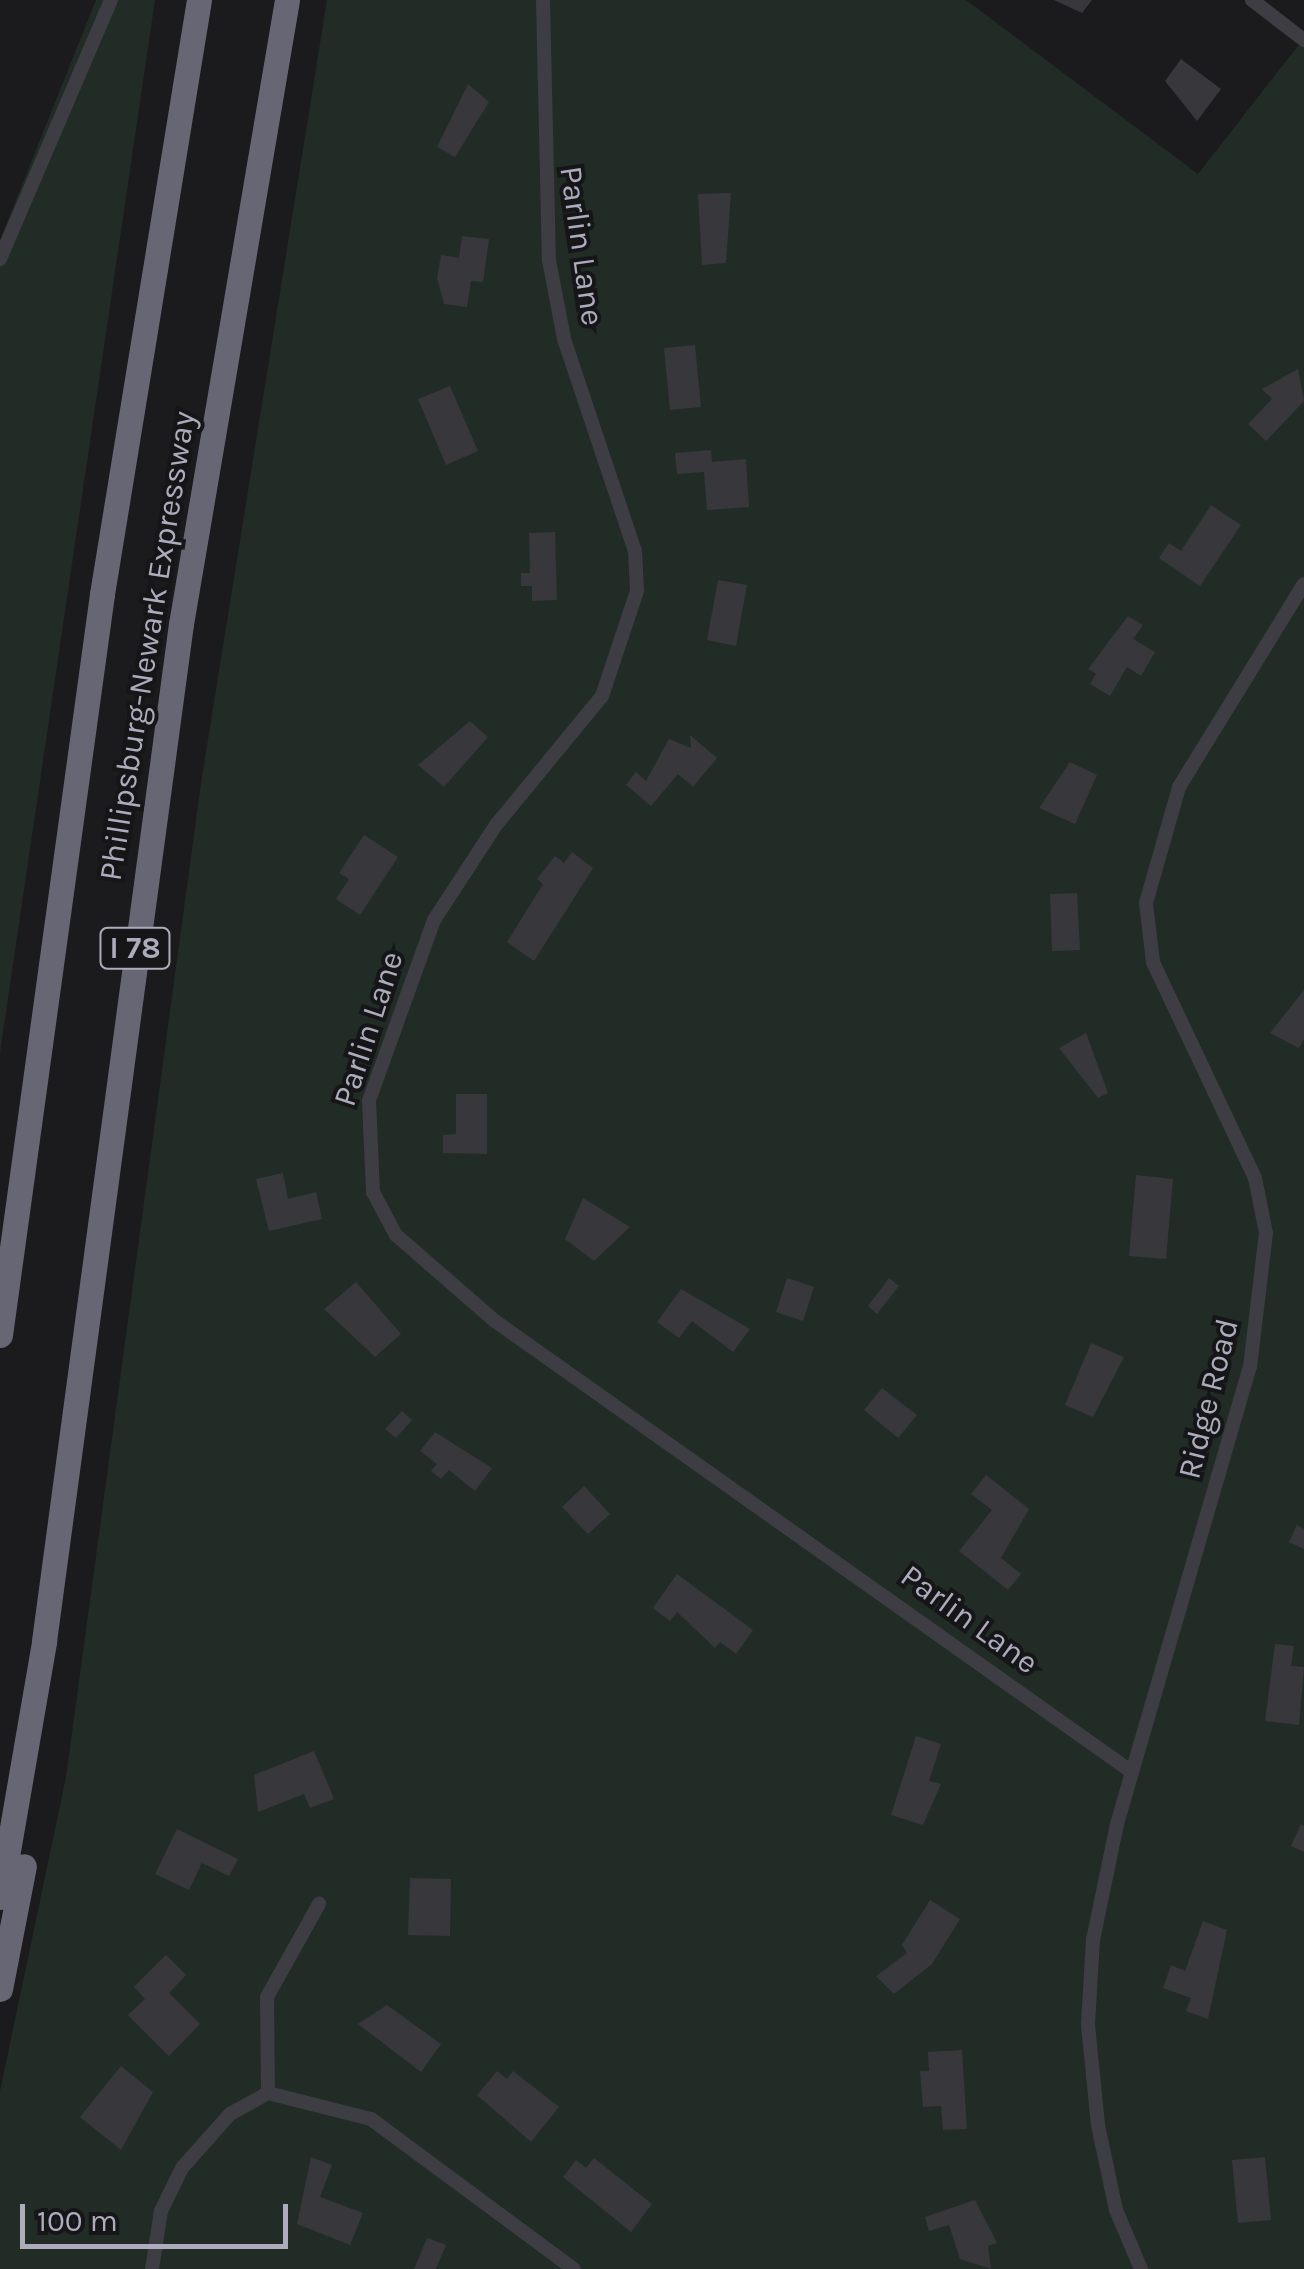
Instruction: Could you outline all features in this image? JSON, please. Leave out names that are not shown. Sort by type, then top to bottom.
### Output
[{"type":"highway","name":"Phillipsburg-Newark Expressway","points":[[0,1335],[102,594],[199,0]]},
{"type":"highway","name":"Phillipsburg-Newark Expressway","points":[[0,1898],[44,1641],[162,751],[287,0]]},
{"type":"highway","points":[[0,1989],[25,1858],[44,1641]]},
{"type":"street","points":[[0,258],[111,0]]},
{"type":"street","name":"Parlin Lane","points":[[542,0],[549,260],[564,339],[636,551],[637,591],[602,696],[496,825],[434,920],[369,1101],[373,1192],[396,1235],[495,1321],[1132,1772]]},
{"type":"street","points":[[1252,0],[1304,40]]},
{"type":"street","name":"Ridge Road","points":[[1141,2269],[1112,2193],[1088,2024],[1093,1940],[1132,1772],[1250,1367],[1266,1233],[1255,1178],[1153,962],[1146,903],[1179,787],[1304,584]]},
{"type":"street","points":[[268,2092],[266,1998],[320,1904]]},
{"type":"street","points":[[152,2269],[162,2211],[182,2168],[230,2114],[268,2092],[372,2119],[574,2269]]},
{"type":"shaded area","points":[[96,0],[155,0],[0,1053],[0,240]]},
{"type":"shaded area","points":[[327,0],[966,0],[1198,174],[1304,38],[1304,2269],[0,2269],[0,2091],[66,1777],[201,783]]},
{"type":"building","points":[[1054,0],[1092,0],[1082,13]]},
{"type":"building","points":[[1181,59],[1221,89],[1197,121],[1165,81]]},
{"type":"building","points":[[468,84],[489,102],[455,157],[437,147]]},
{"type":"building","points":[[731,193],[726,263],[702,265],[698,194]]},
{"type":"building","points":[[462,236],[489,239],[483,282],[471,281],[467,307],[444,304],[437,278],[441,255],[459,258]]},
{"type":"building","points":[[695,345],[701,407],[670,410],[664,348]]},
{"type":"building","points":[[1298,369],[1304,401],[1266,441],[1248,424],[1272,399],[1262,389]]},
{"type":"building","points":[[450,386],[478,451],[446,465],[418,399]]},
{"type":"building","points":[[711,450],[712,462],[746,459],[749,507],[707,510],[704,472],[677,474],[675,453]]},
{"type":"building","points":[[1211,505],[1241,525],[1200,586],[1159,558],[1169,543],[1181,551]]},
{"type":"building","points":[[555,532],[557,600],[532,601],[532,586],[521,586],[521,573],[530,573],[529,533]]},
{"type":"building","points":[[718,580],[747,585],[736,646],[707,640]]},
{"type":"building","points":[[1128,616],[1143,625],[1133,639],[1155,652],[1141,676],[1127,667],[1110,696],[1090,684],[1096,674],[1088,669]]},
{"type":"building","points":[[470,721],[488,737],[444,787],[418,765]]},
{"type":"building","points":[[690,735],[717,758],[693,787],[678,774],[651,806],[626,785],[636,772],[646,781],[669,739],[691,748]]},
{"type":"building","points":[[1070,762],[1097,775],[1075,824],[1039,808]]},
{"type":"building","points":[[364,835],[398,857],[360,915],[336,899],[349,879],[339,873]]},
{"type":"building","points":[[572,852],[593,868],[534,961],[507,942],[543,884],[537,879],[555,856],[564,863]]},
{"type":"building","points":[[1077,893],[1080,950],[1052,951],[1050,894]]},
{"type":"building","points":[[1304,990],[1304,1039],[1299,1048],[1270,1033]]},
{"type":"building","points":[[1086,1033],[1108,1093],[1098,1098],[1059,1048]]},
{"type":"building","points":[[456,1094],[487,1094],[487,1154],[443,1153],[443,1135],[456,1134]]},
{"type":"building","points":[[283,1173],[288,1199],[316,1192],[322,1219],[269,1231],[256,1179]]},
{"type":"building","points":[[1136,1175],[1173,1179],[1166,1259],[1129,1256]]},
{"type":"building","points":[[583,1198],[630,1227],[594,1261],[565,1239]]},
{"type":"building","points":[[787,1278],[814,1287],[803,1321],[776,1312]]},
{"type":"building","points":[[889,1278],[899,1286],[877,1314],[868,1306]]},
{"type":"building","points":[[356,1282],[401,1334],[375,1357],[324,1309]]},
{"type":"building","points":[[681,1289],[750,1329],[733,1352],[692,1321],[679,1338],[657,1322]]},
{"type":"building","points":[[1091,1343],[1124,1357],[1093,1417],[1065,1405]]},
{"type":"building","points":[[882,1388],[917,1415],[898,1438],[864,1410]]},
{"type":"building","points":[[402,1411],[412,1420],[396,1438],[385,1429]]},
{"type":"building","points":[[435,1432],[492,1468],[475,1491],[449,1470],[441,1479],[431,1471],[437,1464],[420,1451]]},
{"type":"building","points":[[986,1475],[1029,1509],[1001,1558],[1021,1574],[1008,1590],[959,1551],[992,1510],[971,1494]]},
{"type":"building","points":[[584,1486],[610,1514],[588,1534],[562,1507]]},
{"type":"building","points":[[1297,1525],[1304,1529],[1304,1549],[1289,1542]]},
{"type":"building","points":[[677,1574],[753,1630],[736,1654],[720,1642],[715,1648],[677,1612],[670,1621],[653,1608]]},
{"type":"building","points":[[1275,1644],[1294,1646],[1291,1666],[1304,1667],[1299,1725],[1265,1721]]},
{"type":"building","points":[[916,1736],[941,1744],[929,1781],[941,1784],[923,1825],[891,1815]]},
{"type":"building","points":[[314,1751],[334,1799],[310,1808],[304,1794],[258,1812],[254,1775]]},
{"type":"building","points":[[1301,1824],[1304,1826],[1304,1852],[1291,1846]]},
{"type":"building","points":[[177,1829],[238,1859],[229,1876],[202,1863],[189,1890],[155,1874]]},
{"type":"building","points":[[410,1878],[451,1879],[450,1936],[408,1935]]},
{"type":"building","points":[[930,1900],[960,1919],[932,1964],[894,1994],[876,1976],[907,1953],[902,1945]]},
{"type":"building","points":[[1203,1921],[1227,1930],[1208,2019],[1186,2011],[1191,1998],[1163,1988],[1171,1965],[1185,1971]]},
{"type":"building","points":[[166,1955],[186,1975],[169,1993],[200,2024],[169,2056],[128,2015],[145,1999],[134,1987]]},
{"type":"building","points":[[387,2005],[441,2044],[421,2072],[358,2024]]},
{"type":"building","points":[[962,2050],[967,2129],[943,2130],[941,2106],[923,2107],[920,2071],[929,2071],[928,2052]]},
{"type":"building","points":[[121,2066],[153,2092],[121,2150],[80,2117]]},
{"type":"building","points":[[497,2071],[507,2079],[513,2071],[559,2107],[531,2142],[477,2095]]},
{"type":"building","points":[[311,2157],[332,2165],[320,2197],[363,2213],[350,2245],[297,2224]]},
{"type":"building","points":[[1265,2157],[1271,2220],[1238,2223],[1232,2160]]},
{"type":"building","points":[[594,2158],[652,2204],[631,2232],[563,2177],[576,2160],[586,2168]]},
{"type":"building","points":[[975,2200],[997,2243],[988,2246],[991,2269],[960,2259],[949,2225],[929,2231],[925,2217]]},
{"type":"building","points":[[427,2238],[446,2245],[436,2269],[414,2269]]}]
